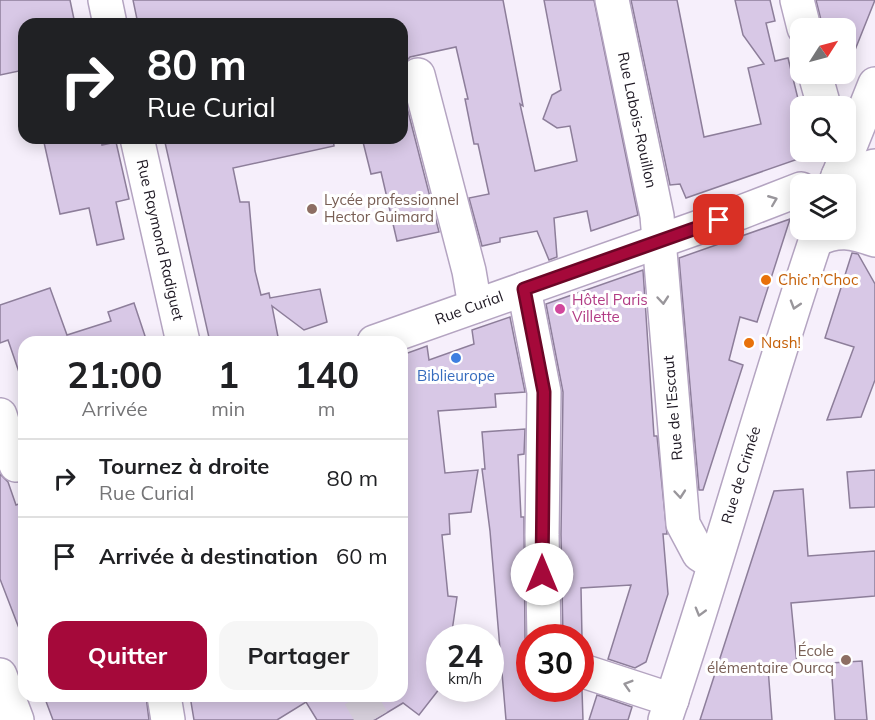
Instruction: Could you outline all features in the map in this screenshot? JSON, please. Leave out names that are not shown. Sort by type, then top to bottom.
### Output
[{"type":"street","points":[[105,0],[109,18]]},
{"type":"street","name":"Rue Labois-Rouillon","points":[[612,0],[657,216],[659,241]]},
{"type":"street","points":[[797,0],[802,18]]},
{"type":"street","points":[[418,75],[475,306]]},
{"type":"street","points":[[834,174],[858,135],[875,84]]},
{"type":"street","name":"Rue Raymond Radiguet","points":[[138,144],[182,336]]},
{"type":"street","points":[[854,174],[875,167]]},
{"type":"street","points":[[875,167],[864,182],[859,200],[875,238]]},
{"type":"street","name":"Rue Curial","points":[[391,336],[790,193]]},
{"type":"street","points":[[856,234],[875,238]]},
{"type":"street","name":"Rue de Crimée","points":[[668,710],[815,240]]},
{"type":"street","name":"Rue de l'Escaut","points":[[659,241],[683,524],[699,554],[713,564]]},
{"type":"street","points":[[524,289],[544,392],[542,535],[544,624]]},
{"type":"street","points":[[0,415],[14,466]]},
{"type":"street","points":[[0,675],[17,720]]},
{"type":"street","points":[[594,676],[668,710]]},
{"type":"street","points":[[165,702],[168,720]]},
{"type":"building","points":[[0,0],[70,0],[74,18],[18,18],[18,71],[0,75]]},
{"type":"building","points":[[133,0],[503,0],[523,106],[520,104],[535,171],[577,161],[570,126],[557,128],[543,119],[552,95],[561,90],[544,0],[594,0],[638,215],[591,231],[587,211],[554,218],[557,257],[549,260],[537,231],[500,238],[500,242],[482,246],[469,198],[489,194],[478,144],[474,144],[465,99],[468,99],[456,47],[408,59],[408,18],[137,18]]},
{"type":"building","points":[[631,0],[677,0],[704,137],[761,124],[748,68],[764,64],[743,35],[735,0],[770,0],[775,21],[766,23],[775,61],[788,58],[790,84],[794,84],[797,96],[790,96],[790,162],[686,198],[680,184],[670,185]]},
{"type":"building","points":[[816,0],[875,0],[856,48],[856,18],[820,18]]},
{"type":"building","points":[[408,111],[439,232],[397,241],[381,172],[371,174],[364,144],[408,144]]},
{"type":"building","points":[[44,144],[116,144],[129,199],[116,202],[124,239],[97,245],[89,208],[60,214]]},
{"type":"building","points":[[165,144],[334,144],[334,146],[233,168],[240,202],[249,202],[255,271],[261,295],[269,293],[270,298],[320,289],[327,322],[304,330],[272,306],[278,336],[209,336]]},
{"type":"building","points":[[790,219],[757,322],[740,317],[729,360],[743,365],[703,490],[699,490],[679,258]]},
{"type":"building","points":[[852,253],[858,254],[875,284],[875,380],[861,417],[827,420],[854,347],[825,338]]},
{"type":"building","points":[[643,270],[654,436],[657,436],[667,534],[663,534],[668,594],[646,662],[635,668],[608,659],[631,585],[581,588],[582,624],[563,624],[561,535],[563,392],[546,304]]},
{"type":"building","points":[[50,288],[67,335],[111,321],[108,312],[134,303],[145,336],[18,336],[18,369],[8,340],[0,343],[0,305]]},
{"type":"building","points":[[510,317],[525,392],[495,394],[496,407],[438,411],[445,473],[478,470],[471,512],[449,514],[450,534],[442,535],[448,596],[457,597],[453,624],[426,624],[426,702],[429,702],[419,715],[403,703],[375,720],[317,720],[306,702],[408,702],[408,353],[427,346],[429,360],[474,344],[472,330]]},
{"type":"building","points":[[525,429],[524,454],[518,455],[521,517],[524,517],[525,624],[516,624],[516,702],[582,702],[583,720],[506,720],[504,624],[498,624],[482,469],[485,469],[482,432]]},
{"type":"building","points":[[875,470],[875,507],[850,508],[847,472]]},
{"type":"building","points":[[0,474],[8,482],[16,505],[18,504],[18,626],[0,579]]},
{"type":"building","points":[[803,489],[808,556],[875,551],[875,596],[791,603],[797,665],[768,668],[772,720],[700,720],[774,491]]},
{"type":"building","points":[[862,661],[867,720],[835,720],[831,663]]},
{"type":"building","points":[[597,695],[632,707],[628,720],[589,720]]},
{"type":"building","points":[[46,702],[147,702],[149,720],[53,720]]},
{"type":"building","points":[[191,702],[306,702],[277,720],[194,720]]},
{"type":"tunnel","points":[[362,702],[373,720]]},
{"type":"place","name":"Lycée professionnel Hector Guimard","points":[[312,209]]},
{"type":"place","name":"Chic’n’Choc","points":[[766,280]]},
{"type":"place","name":"Hôtel Paris Villette","points":[[560,309]]},
{"type":"place","name":"Nash!","points":[[749,343]]},
{"type":"place","name":"Biblieurope","points":[[456,358]]},
{"type":"place","name":"École élémentaire Ourcq","points":[[846,660]]},
{"type":"route","points":[[542,574],[544,392],[524,289],[719,220]]}]
